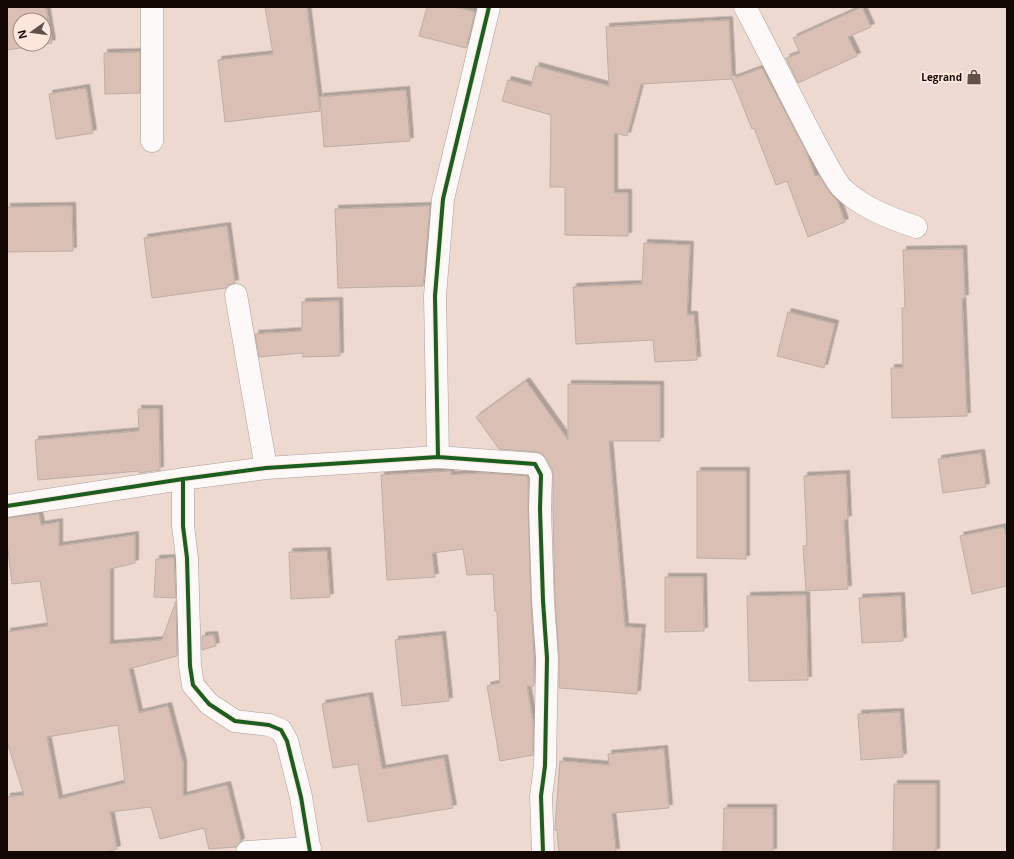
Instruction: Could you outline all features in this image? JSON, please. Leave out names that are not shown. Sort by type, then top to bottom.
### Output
[{"type":"street","points":[[152,7],[152,141]]},
{"type":"street","points":[[438,458],[435,296],[443,199],[489,7]]},
{"type":"street","points":[[745,7],[776,65],[800,115],[842,188],[863,205],[897,220],[916,226]]},
{"type":"street","points":[[236,295],[266,468]]},
{"type":"street","points":[[7,506],[266,468],[438,458],[536,464],[541,475],[540,509],[543,601],[547,658],[545,766],[541,796],[544,852]]},
{"type":"street","points":[[183,479],[182,526],[187,558],[190,666],[193,685],[209,704],[235,721],[269,725],[281,730],[287,741],[301,797],[310,850],[247,852]]},
{"type":"building","points":[[7,7],[46,7],[47,12],[12,12],[12,49],[7,50]]},
{"type":"building","points":[[265,7],[307,7],[320,111],[225,122],[218,60],[273,54]]},
{"type":"building","points":[[427,7],[455,7],[475,12],[466,48],[419,36]]},
{"type":"building","points":[[862,7],[871,27],[848,37],[857,56],[798,83],[786,58],[800,53],[793,38]]},
{"type":"building","points":[[729,20],[732,79],[641,84],[627,136],[614,133],[614,193],[628,193],[628,236],[565,235],[565,187],[550,187],[551,115],[502,101],[508,80],[531,86],[536,66],[609,86],[606,27]]},
{"type":"building","points":[[140,52],[140,93],[105,94],[104,53]]},
{"type":"building","points":[[762,68],[806,151],[815,176],[819,175],[830,193],[837,200],[845,222],[808,237],[787,181],[776,185],[754,128],[752,129],[732,79]]},
{"type":"building","points":[[86,88],[93,133],[56,139],[49,94]]},
{"type":"building","points":[[406,90],[410,141],[324,147],[320,97]]},
{"type":"building","points":[[72,206],[73,251],[7,252],[7,207]]},
{"type":"building","points":[[430,206],[423,286],[338,288],[335,209]]},
{"type":"building","points":[[227,226],[235,283],[228,285],[226,288],[152,298],[144,238]]},
{"type":"building","points":[[644,243],[690,245],[687,315],[694,315],[697,360],[655,362],[653,340],[576,344],[573,287],[642,284]]},
{"type":"building","points":[[963,249],[965,298],[962,298],[967,416],[892,418],[891,368],[903,368],[902,308],[905,308],[903,250]]},
{"type":"building","points":[[339,301],[340,356],[303,357],[303,353],[259,357],[255,334],[302,331],[302,302]]},
{"type":"building","points":[[788,312],[835,324],[824,368],[777,356]]},
{"type":"building","points":[[526,381],[568,440],[568,384],[660,385],[660,441],[609,441],[625,627],[642,628],[637,694],[559,688],[552,469],[546,458],[541,453],[499,449],[476,417]]},
{"type":"building","points":[[138,409],[159,409],[160,470],[139,473],[139,471],[38,480],[35,440],[139,431]]},
{"type":"building","points":[[981,453],[986,487],[943,493],[938,459]]},
{"type":"building","points":[[451,471],[451,475],[483,473],[527,476],[528,478],[534,686],[527,686],[533,722],[533,755],[500,761],[487,686],[500,683],[497,611],[495,611],[493,574],[467,575],[463,549],[432,553],[435,577],[387,580],[381,475]]},
{"type":"building","points":[[697,471],[746,471],[746,559],[697,558]]},
{"type":"building","points":[[846,474],[848,519],[844,520],[848,589],[806,591],[803,546],[807,545],[804,476]]},
{"type":"building","points":[[39,514],[41,525],[59,522],[59,546],[135,535],[135,563],[110,569],[110,644],[162,640],[176,601],[177,656],[129,669],[139,713],[168,706],[183,763],[183,796],[227,785],[241,841],[236,847],[209,849],[204,828],[160,839],[151,807],[110,812],[117,849],[107,852],[7,852],[7,797],[24,795],[7,742],[7,632],[48,626],[40,581],[12,584],[7,542],[7,518]],"holes":[[[118,725],[125,783],[59,799],[47,737]]]},
{"type":"building","points":[[1004,527],[1007,539],[1007,586],[972,594],[960,536]]},
{"type":"building","points":[[327,551],[330,597],[291,599],[289,552]]},
{"type":"building","points":[[174,558],[176,598],[154,597],[156,559]]},
{"type":"building","points":[[665,577],[703,577],[704,631],[665,632]]},
{"type":"building","points":[[806,595],[808,680],[749,681],[747,596]]},
{"type":"building","points":[[901,596],[903,641],[862,643],[859,598]]},
{"type":"building","points":[[214,635],[216,646],[202,650],[202,636]]},
{"type":"building","points":[[442,635],[449,701],[402,706],[395,640]]},
{"type":"building","points":[[369,696],[382,769],[444,758],[453,808],[368,822],[358,764],[333,768],[322,704]]},
{"type":"building","points":[[900,712],[903,757],[861,760],[858,714]]},
{"type":"building","points":[[664,749],[669,808],[612,813],[616,852],[559,852],[557,830],[555,830],[555,828],[560,761],[609,765],[608,754]]},
{"type":"building","points":[[894,784],[936,784],[936,852],[893,852]]},
{"type":"building","points":[[724,808],[773,808],[773,852],[723,852]]},
{"type":"cycle path","points":[[7,506],[266,468],[438,457],[435,296],[443,199],[489,7]]},
{"type":"cycle path","points":[[438,457],[535,464],[541,475],[540,509],[543,601],[547,658],[545,766],[541,796],[543,852]]},
{"type":"cycle path","points":[[183,479],[183,526],[187,558],[190,666],[193,685],[209,704],[235,721],[269,725],[281,730],[287,741],[301,797],[310,852]]},
{"type":"place","name":"Legrand","points":[[974,77]]}]
